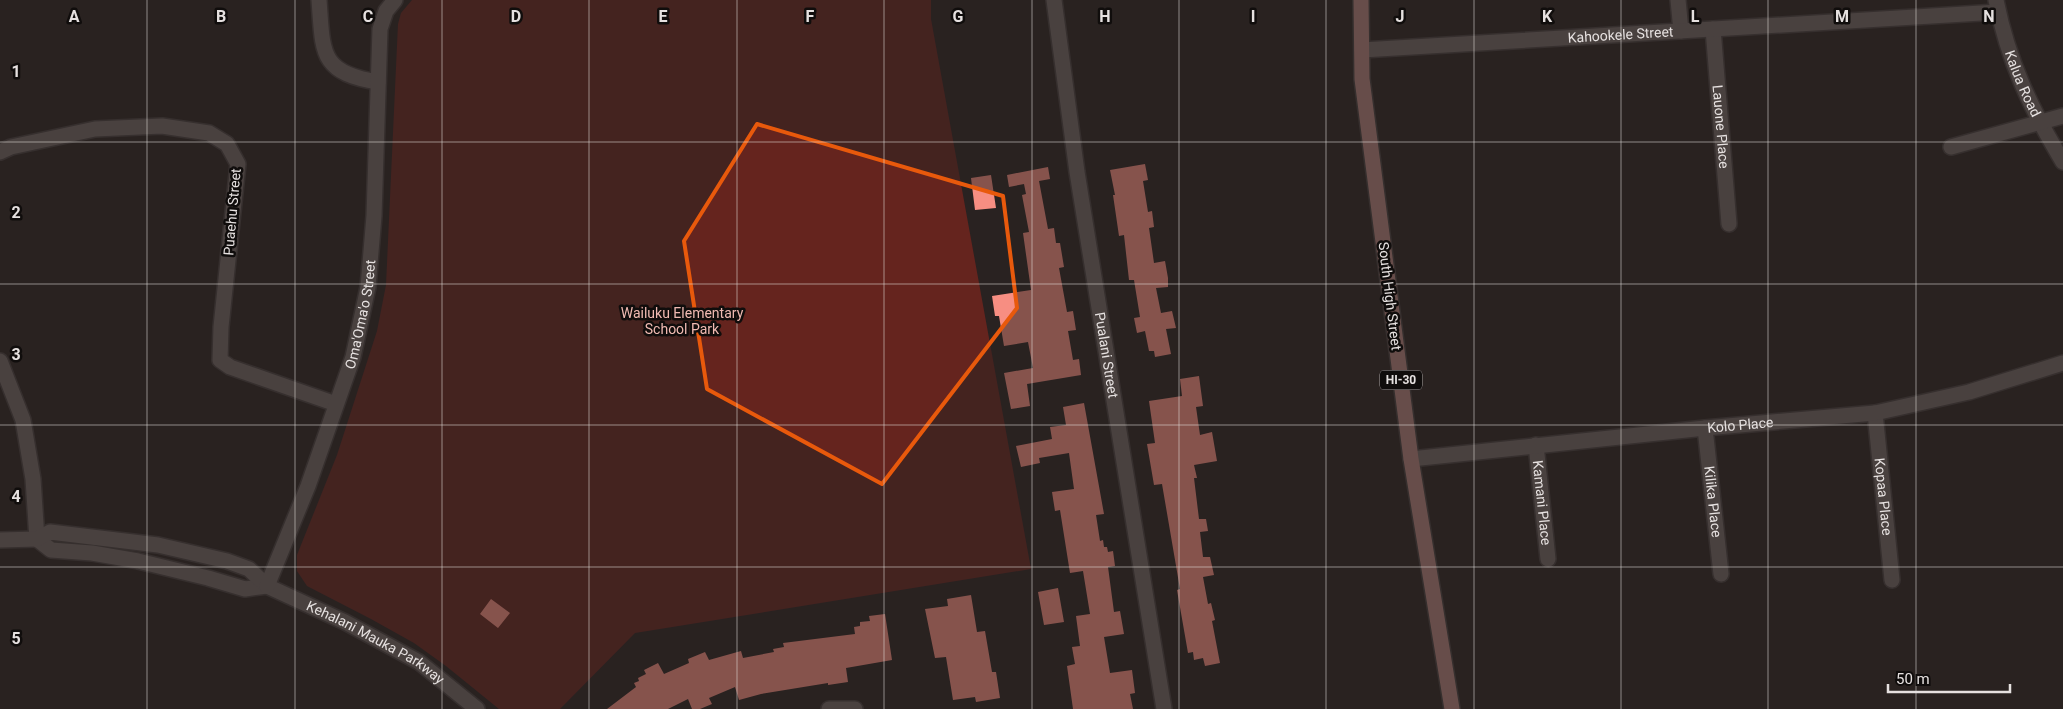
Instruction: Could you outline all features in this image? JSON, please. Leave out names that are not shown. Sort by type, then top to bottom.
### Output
[{"type":"main road","name":"South High Street","points":[[1360,0],[1362,79],[1411,459],[1452,709]]},
{"type":"street","points":[[319,0],[322,40],[330,63],[343,73],[358,79],[378,82]]},
{"type":"street","name":"Oma'Oma'o Street","points":[[267,586],[308,486],[353,357],[368,287],[374,216],[380,29],[386,11],[395,0]]},
{"type":"street","name":"Pualani Street","points":[[1054,0],[1077,172],[1164,709]]},
{"type":"street","points":[[1678,0],[1681,31]]},
{"type":"street","name":"Kahookele Street","points":[[1362,50],[1713,29],[1997,6]]},
{"type":"street","name":"Kalua Road","points":[[1997,6],[2015,71],[2040,123],[2063,162]]},
{"type":"street","name":"Lauone Place","points":[[1713,29],[1729,224]]},
{"type":"street","points":[[1951,147],[2063,116]]},
{"type":"street","name":"Puaehu Street","points":[[0,152],[11,147],[95,129],[162,126],[209,133],[227,144],[238,164],[220,327],[220,360],[230,367],[336,404]]},
{"type":"street","points":[[0,361],[23,420],[33,479],[37,540]]},
{"type":"street","name":"Kolo Place","points":[[1411,459],[1705,428],[1876,413],[1969,392],[2063,362]]},
{"type":"street","name":"Kopaa Place","points":[[1876,413],[1892,580]]},
{"type":"street","name":"Kilika Place","points":[[1705,428],[1721,574]]},
{"type":"street","name":"Kamani Place","points":[[1536,445],[1548,558]]},
{"type":"street","name":"Kehalani Mauka Parkway","points":[[0,540],[37,540],[50,532],[158,546],[227,561],[249,569],[267,586],[345,622],[419,662],[477,709]]},
{"type":"street","name":"Kehalani Mauka Parkway","points":[[37,540],[51,550],[92,553],[138,561],[245,589],[267,586]]},
{"type":"street","points":[[830,709],[855,709]]},
{"type":"highlighted area","points":[[757,124],[1003,196],[1017,308],[882,484],[707,389],[684,241]]},
{"type":"green space","name":"Wailuku Elementary School Park","points":[[412,0],[931,0],[931,19],[1031,569],[635,633],[560,709],[499,709],[414,643],[307,586],[297,571],[297,555],[337,455],[377,331],[386,285],[398,24],[401,13]]},
{"type":"building","points":[[1145,164],[1148,180],[1143,181],[1148,212],[1152,211],[1154,227],[1149,228],[1154,263],[1165,261],[1168,278],[1168,287],[1156,288],[1161,313],[1172,311],[1176,328],[1166,329],[1171,354],[1155,357],[1154,351],[1149,351],[1145,331],[1137,333],[1134,318],[1140,317],[1134,280],[1129,280],[1124,235],[1119,236],[1113,195],[1115,195],[1110,170]]},
{"type":"building","points":[[1048,167],[1050,179],[1039,181],[1048,229],[1054,228],[1056,243],[1060,243],[1064,267],[1059,268],[1067,312],[1073,311],[1076,330],[1068,331],[1073,360],[1079,359],[1081,375],[1027,384],[1030,406],[1011,409],[1004,373],[1033,368],[1028,342],[1004,346],[999,316],[995,316],[992,296],[1031,290],[1023,233],[1029,232],[1022,195],[1026,194],[1024,184],[1009,187],[1007,175]]},
{"type":"building","points":[[991,175],[996,208],[975,210],[971,178]]},
{"type":"building","points":[[1199,376],[1203,406],[1196,407],[1200,435],[1212,432],[1217,461],[1194,465],[1197,478],[1194,478],[1199,519],[1206,519],[1208,531],[1200,532],[1203,557],[1210,557],[1214,575],[1203,577],[1208,604],[1211,603],[1215,620],[1212,621],[1220,663],[1205,666],[1203,658],[1194,660],[1193,652],[1188,653],[1177,590],[1180,589],[1162,484],[1154,485],[1147,444],[1155,443],[1149,401],[1182,396],[1180,379]]},
{"type":"building","points":[[1084,403],[1104,514],[1096,515],[1100,541],[1103,540],[1104,547],[1107,547],[1108,552],[1113,551],[1115,566],[1108,567],[1114,612],[1120,611],[1124,634],[1104,637],[1110,673],[1132,670],[1135,693],[1130,694],[1133,709],[1073,709],[1067,666],[1075,664],[1072,647],[1080,646],[1076,616],[1090,614],[1083,571],[1070,573],[1060,510],[1055,511],[1052,492],[1074,489],[1069,453],[1039,458],[1040,463],[1021,467],[1016,446],[1052,439],[1050,427],[1066,425],[1063,407]]},
{"type":"building","points":[[1058,588],[1064,622],[1044,625],[1038,592]]},
{"type":"building","points":[[971,595],[977,632],[985,631],[992,672],[996,672],[1000,698],[976,702],[975,697],[953,700],[946,657],[935,658],[925,609],[948,606],[947,599]]},
{"type":"building","points":[[491,599],[510,613],[498,628],[480,614]]},
{"type":"building","points":[[885,614],[892,660],[846,668],[848,682],[828,685],[828,683],[761,694],[739,700],[735,687],[709,698],[712,704],[700,709],[692,709],[688,699],[668,709],[607,709],[636,687],[634,683],[639,681],[638,678],[646,674],[644,670],[658,663],[664,674],[689,663],[688,659],[705,652],[709,660],[741,651],[743,658],[774,652],[773,649],[784,647],[783,643],[855,634],[854,627],[860,626],[860,622],[870,621],[869,616]]}]
